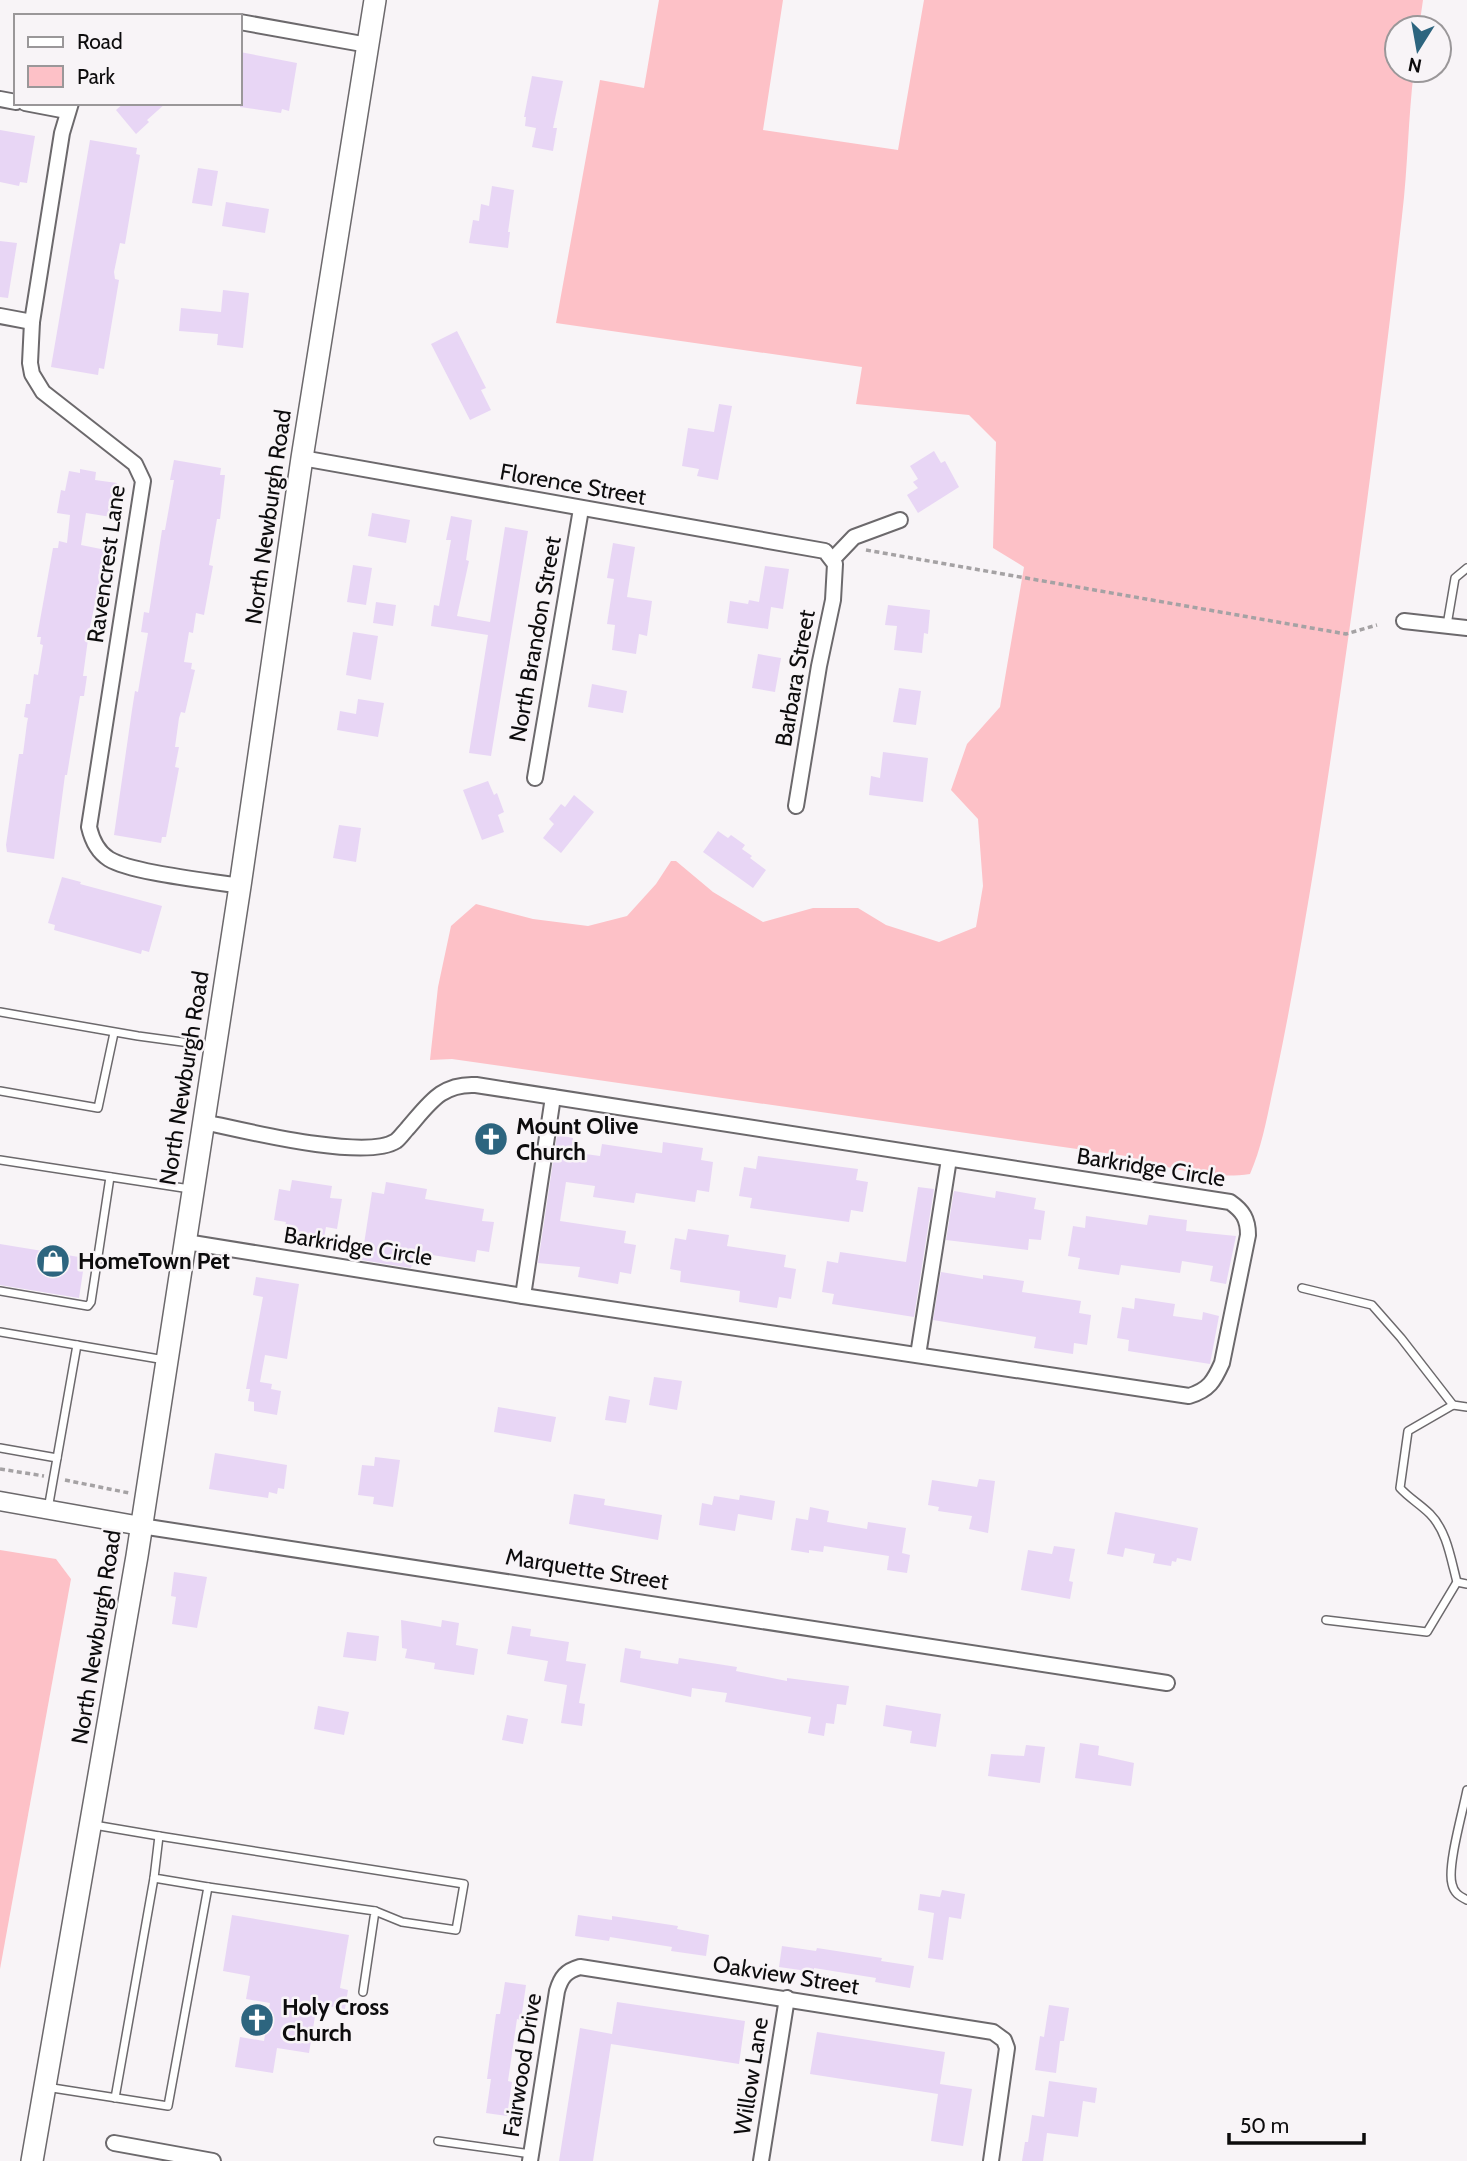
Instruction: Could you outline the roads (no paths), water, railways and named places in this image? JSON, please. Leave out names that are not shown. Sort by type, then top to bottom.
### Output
[{"type":"main road","name":"North Newburgh Road","points":[[32,2161],[91,1824],[186,1242],[302,458],[375,0]]},
{"type":"street","points":[[242,22],[368,45]]},
{"type":"street","points":[[47,105],[69,107]]},
{"type":"street","name":"Ravencrest Lane","points":[[69,107],[32,321],[30,363],[39,387],[135,464],[143,481],[89,817],[92,838],[100,851],[111,860],[138,869],[240,886]]},
{"type":"street","points":[[0,316],[32,321]]},
{"type":"street","name":"Florence Street","points":[[302,458],[819,549],[832,559]]},
{"type":"street","name":"North Brandon Street","points":[[535,778],[581,509]]},
{"type":"street","points":[[832,559],[854,537],[900,520]]},
{"type":"street","name":"Barbara Street","points":[[796,806],[819,666],[833,600],[836,570],[832,559]]},
{"type":"street","points":[[1404,621],[1467,628]]},
{"type":"street","name":"Barkridge Circle","points":[[186,1242],[523,1296],[1189,1396],[1204,1392],[1213,1382],[1222,1363],[1248,1235],[1248,1221],[1239,1208],[1230,1202],[477,1085],[455,1086],[436,1097],[396,1141],[376,1147],[335,1146],[204,1122]]},
{"type":"street","points":[[523,1296],[553,1097]]},
{"type":"street","points":[[918,1355],[949,1159]]},
{"type":"street","name":"Marquette Street","points":[[0,1502],[1167,1683]]},
{"type":"street","name":"Oakview Street","points":[[561,1977],[580,1967],[993,2032],[1004,2040],[1006,2055],[991,2161]]},
{"type":"street","name":"Fairwood Drive","points":[[530,2158],[556,1991],[561,1977]]},
{"type":"street","name":"Willow Lane","points":[[761,2161],[787,1998]]},
{"type":"street","points":[[114,2143],[213,2161]]},
{"type":"lane","points":[[1447,626],[1455,578],[1467,568]]},
{"type":"lane","points":[[0,1012],[216,1046]]},
{"type":"lane","points":[[0,1091],[98,1108],[114,1032]]},
{"type":"lane","points":[[0,1160],[194,1190]]},
{"type":"lane","points":[[0,1291],[88,1306],[91,1302],[110,1177]]},
{"type":"lane","points":[[1302,1288],[1372,1305],[1454,1405]]},
{"type":"lane","points":[[0,1332],[167,1361]]},
{"type":"lane","points":[[48,1510],[77,1345]]},
{"type":"lane","points":[[1326,1620],[1427,1632],[1457,1582],[1446,1540],[1431,1515],[1410,1500],[1400,1488],[1408,1431],[1454,1405],[1467,1407]]},
{"type":"lane","points":[[0,1448],[57,1458]]},
{"type":"lane","points":[[1457,1582],[1467,1584]]},
{"type":"lane","points":[[1467,1790],[1452,1863],[1451,1882],[1456,1894],[1467,1900]]},
{"type":"lane","points":[[91,1824],[464,1884],[456,1930],[402,1922],[375,1912],[154,1878]]},
{"type":"lane","points":[[115,2098],[159,1836]]},
{"type":"lane","points":[[45,2087],[168,2106],[208,1887]]},
{"type":"lane","points":[[363,1992],[375,1912]]},
{"type":"lane","points":[[438,2141],[530,2158]]},
{"type":"place","name":"Mount Olive Church","points":[[491,1139]]},
{"type":"place","name":"HomeTown Pet","points":[[53,1261]]},
{"type":"place","name":"Holy Cross Church","points":[[257,2020]]}]
